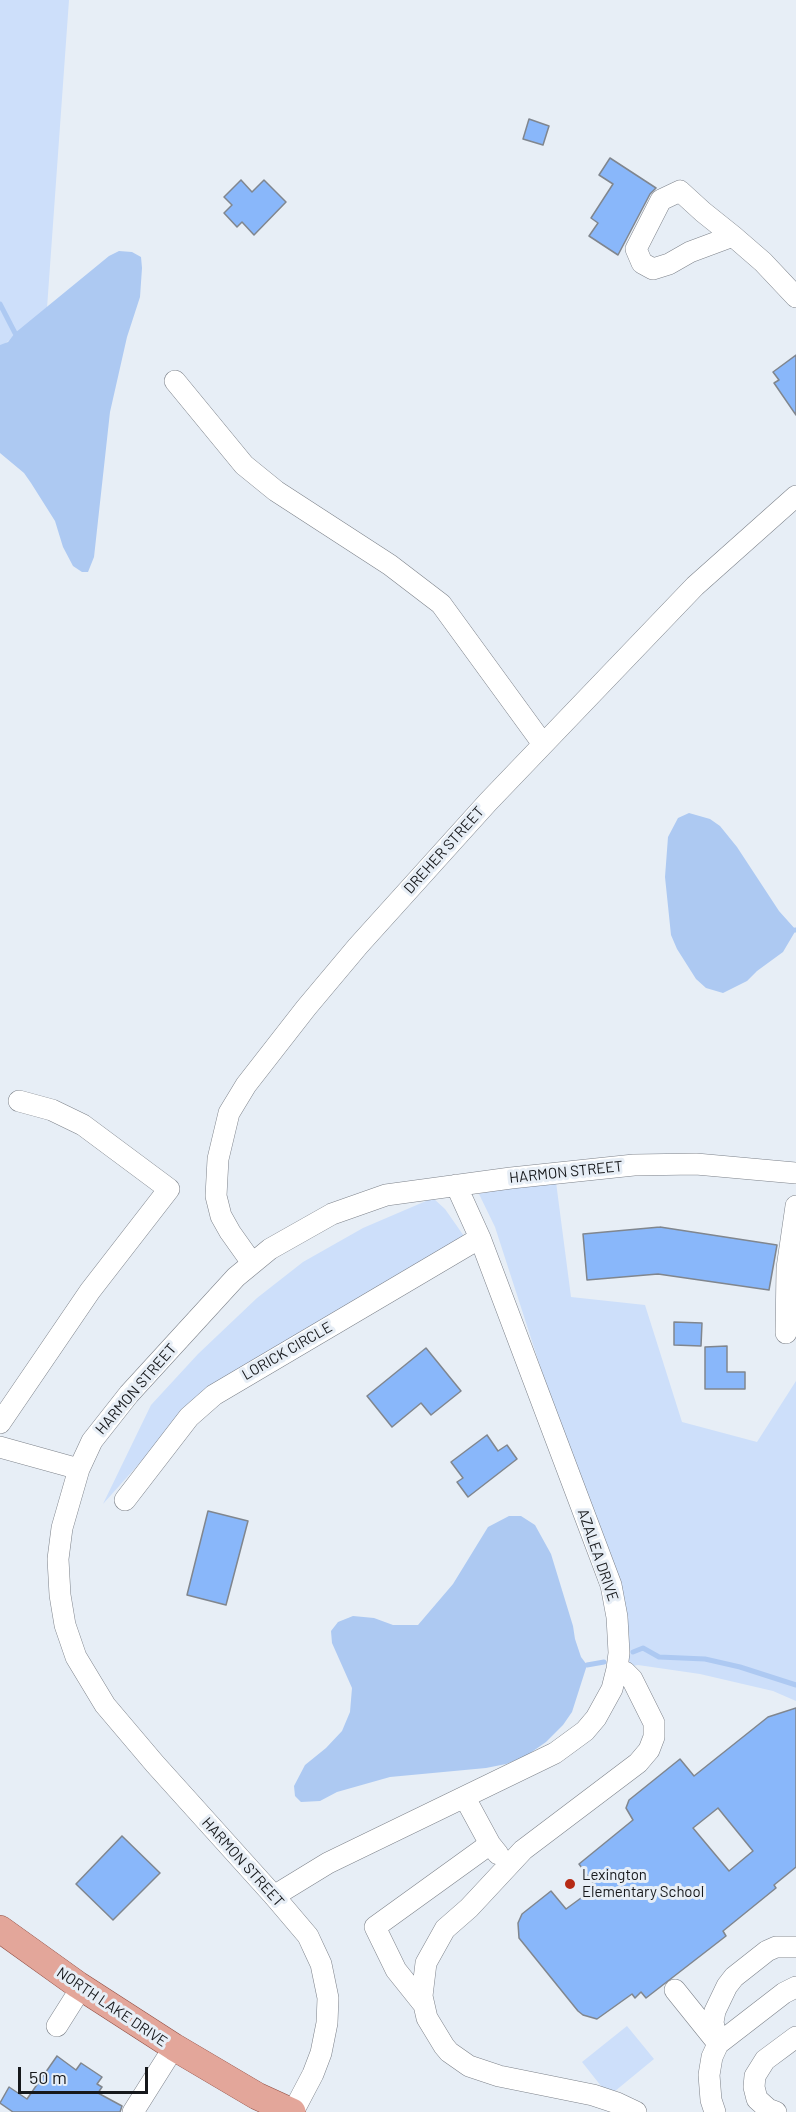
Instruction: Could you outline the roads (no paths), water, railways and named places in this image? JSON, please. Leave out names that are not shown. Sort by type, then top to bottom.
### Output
[{"type":"main road","name":"NORTH LAKE DRIVE","points":[[0,1929],[81,1988],[174,2047],[257,2096],[293,2112]]},
{"type":"street","points":[[733,236],[763,262],[796,297]]},
{"type":"street","points":[[175,381],[244,465],[276,492],[390,565],[441,604],[543,744]]},
{"type":"street","name":"DREHER STREET","points":[[252,1263],[225,1224],[216,1196],[218,1159],[230,1113],[246,1086],[306,1008],[358,946],[465,827],[695,586],[796,496]]},
{"type":"street","points":[[2,1416],[90,1291],[169,1189],[83,1125],[52,1110],[19,1101]]},
{"type":"street","name":"HARMON STREET","points":[[293,2112],[321,2054],[327,2023],[328,1998],[321,1964],[308,1936],[154,1764],[105,1705],[76,1657],[65,1626],[58,1559],[62,1528],[79,1469],[92,1441],[129,1394],[206,1309],[252,1263],[270,1249],[332,1214],[387,1195],[634,1165],[707,1165],[796,1173]]},
{"type":"street","name":"AZALEA DRIVE","points":[[274,1896],[328,1863],[555,1753],[573,1741],[596,1718],[612,1689],[619,1653],[617,1617],[611,1585],[480,1238],[456,1185]]},
{"type":"street","points":[[786,1333],[787,1268],[796,1206]]},
{"type":"street","name":"LORICK CIRCLE","points":[[124,1500],[189,1417],[214,1395],[480,1238]]},
{"type":"street","points":[[0,1447],[79,1469]]},
{"type":"street","points":[[617,1669],[625,1672],[632,1679],[654,1723],[654,1737],[649,1750],[638,1763],[523,1850],[441,1935],[426,1963],[422,1987],[427,2018],[449,2052],[469,2066],[499,2076],[593,2095],[636,2112]]},
{"type":"street","points":[[465,1798],[490,1844],[508,1866]]},
{"type":"street","points":[[424,2005],[396,1970],[375,1927],[490,1844]]},
{"type":"street","points":[[715,2112],[711,2100],[709,2075],[717,2043],[713,2022],[715,2011],[727,1986],[734,1977],[767,1951],[776,1947],[796,1947]]},
{"type":"street","points":[[717,2043],[784,1993],[796,1987]]},
{"type":"street","points":[[57,2026],[81,1988]]},
{"type":"street","points":[[675,1990],[717,2043]]},
{"type":"street","points":[[776,2112],[768,2109],[757,2098],[754,2087],[755,2076],[765,2060],[796,2037]]},
{"type":"street","points":[[133,2112],[174,2047]]},
{"type":"street","points":[[787,2112],[796,2109]]},
{"type":"waterway","points":[[0,304],[15,333]]},
{"type":"waterway","points":[[633,1652],[643,1648],[659,1657],[705,1659],[740,1667],[796,1685]]},
{"type":"waterway","points":[[587,1665],[604,1662]]},
{"type":"place","name":"Lexington Elementary School","points":[[570,1884]]}]
